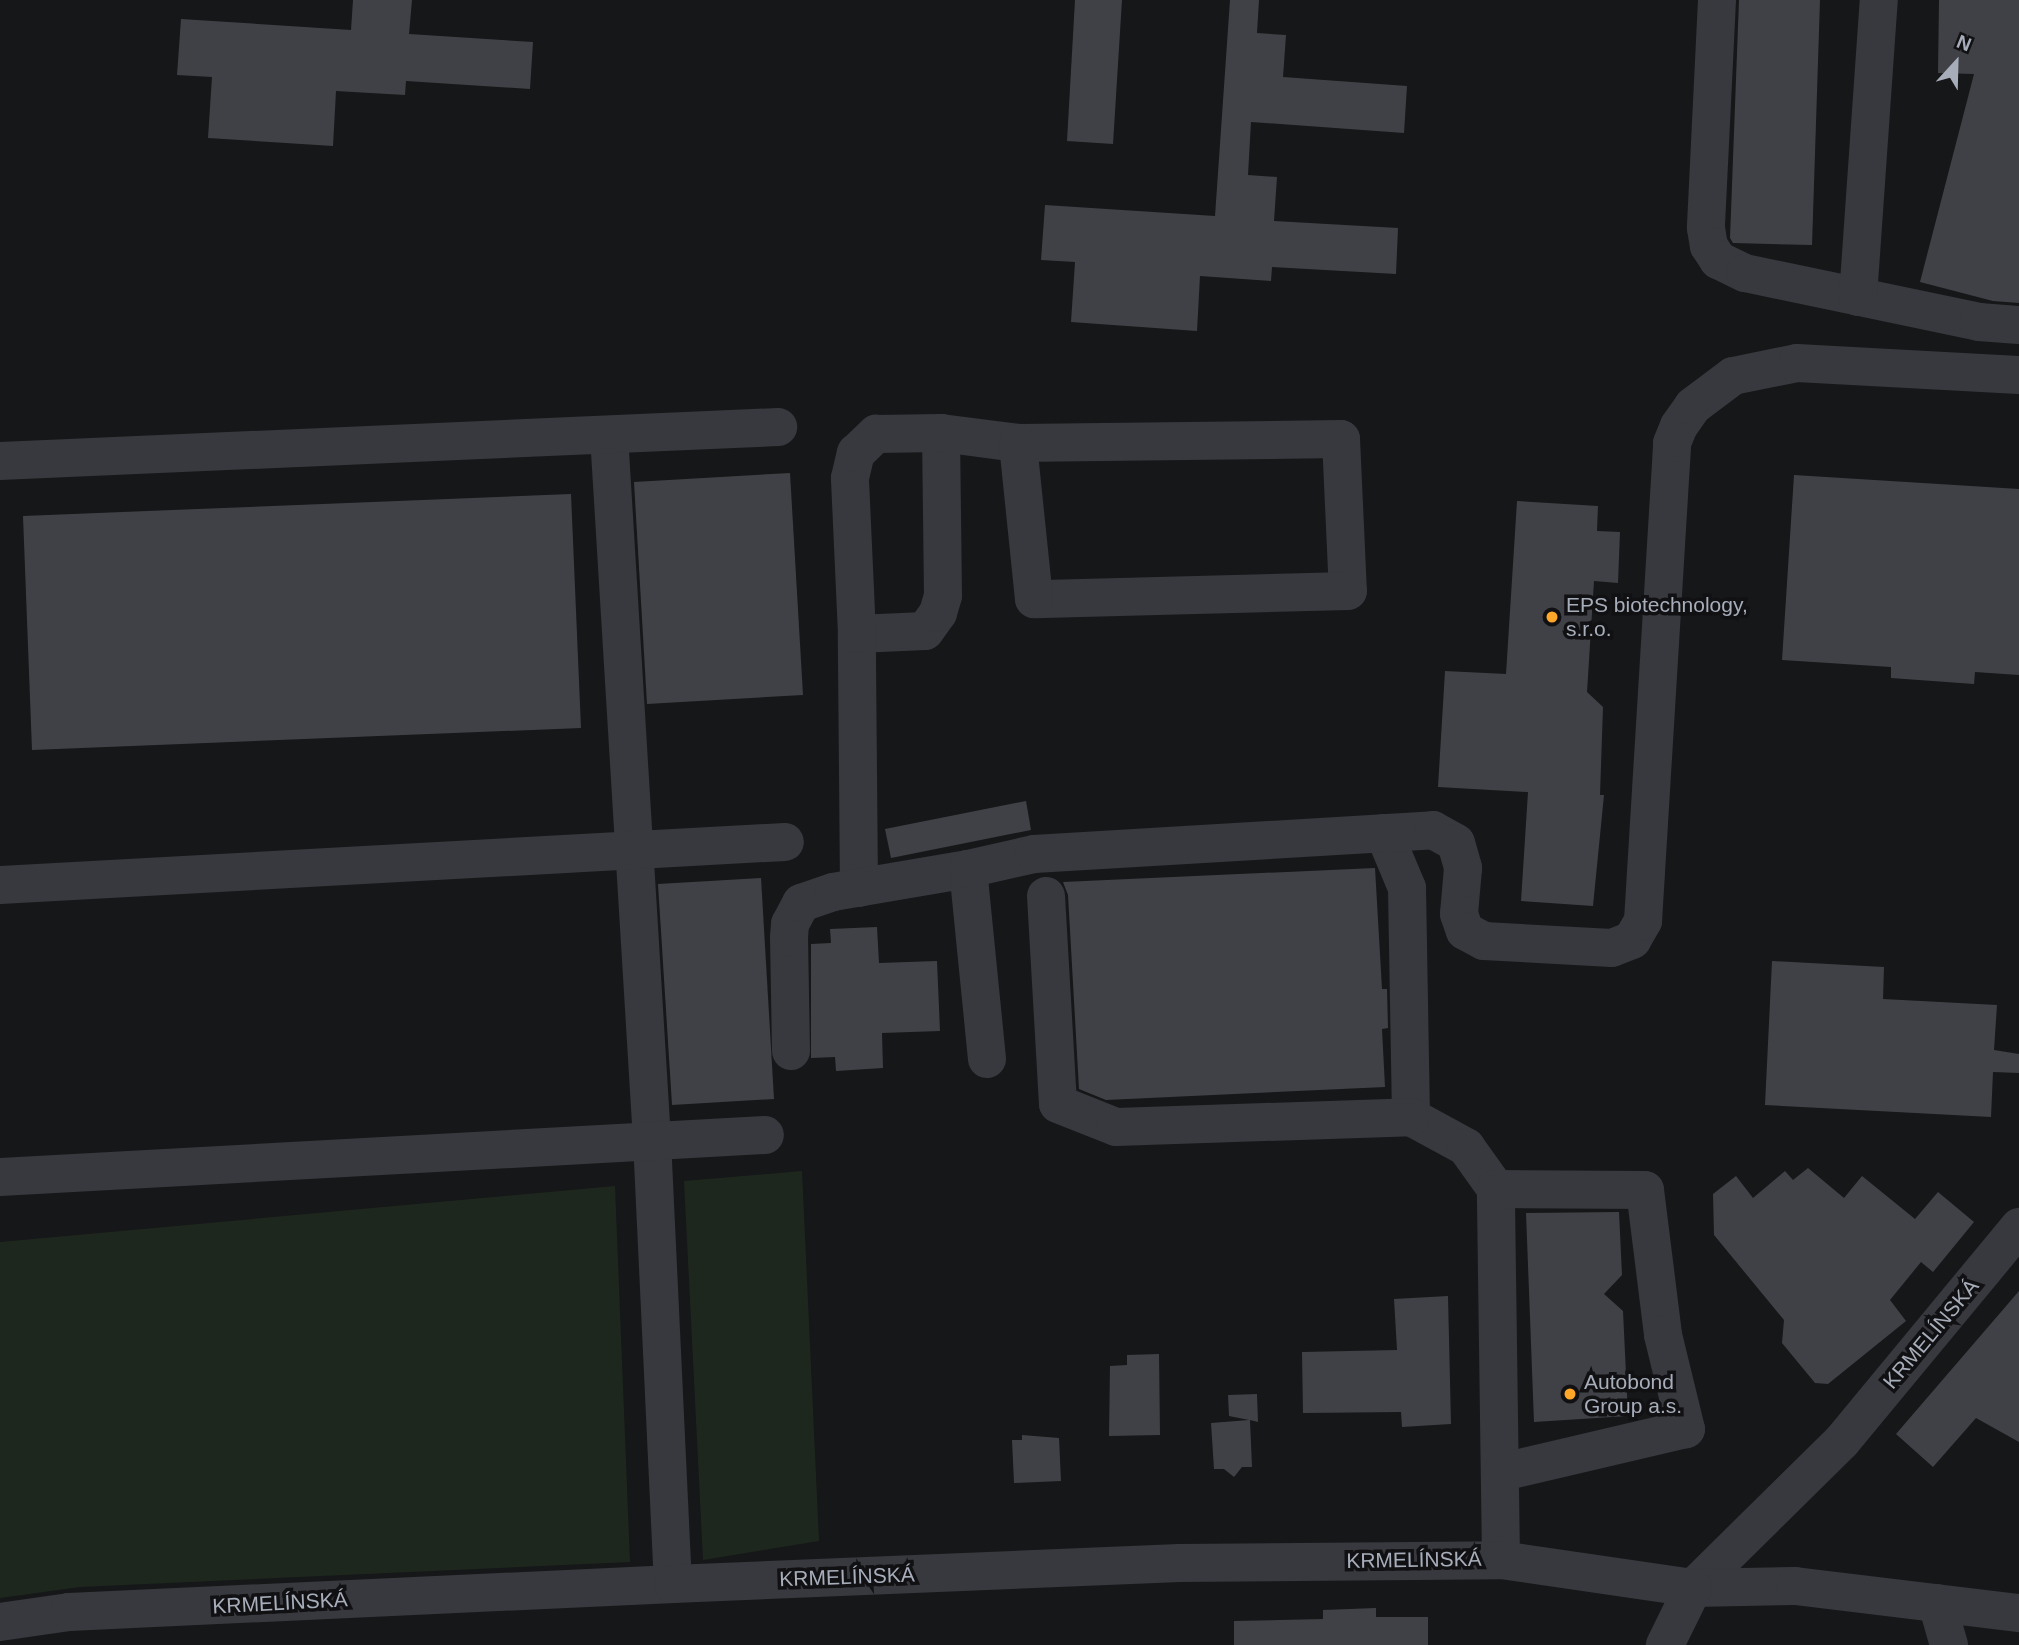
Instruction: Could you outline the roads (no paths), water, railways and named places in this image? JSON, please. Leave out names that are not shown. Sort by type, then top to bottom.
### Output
[{"type":"street","points":[[1717,0],[1709,246],[1718,260],[1745,273],[1979,322],[2019,325]]},
{"type":"street","points":[[1858,297],[1879,0]]},
{"type":"street","points":[[791,1052],[789,938],[795,910],[813,897],[968,869],[1034,854],[1433,830],[1456,843],[1463,868],[1459,914],[1465,931],[1485,941],[1612,948],[1632,940],[1643,920],[1672,443],[1679,426],[1693,406],[1732,376],[1797,363],[2019,375]]},
{"type":"street","points":[[0,461],[778,428]]},
{"type":"street","points":[[857,634],[925,631],[937,613],[943,597],[941,433]]},
{"type":"street","points":[[859,888],[857,634],[850,478],[856,453],[876,435],[941,433],[1018,443],[1340,439],[1348,591],[1034,599],[1018,443]]},
{"type":"street","points":[[609,435],[652,1140],[673,1584]]},
{"type":"street","points":[[1384,833],[1407,888],[1411,1117]]},
{"type":"street","points":[[0,885],[785,842]]},
{"type":"street","points":[[968,869],[987,1059]]},
{"type":"street","points":[[1045,896],[1058,1104],[1116,1127],[1411,1117],[1466,1147],[1496,1189],[1503,1472],[1501,1560]]},
{"type":"street","points":[[0,1177],[765,1135]]},
{"type":"street","points":[[1496,1189],[1645,1190],[1663,1335],[1686,1429],[1503,1472]]},
{"type":"street","name":"KRMELÍNSKÁ","points":[[1665,1645],[1693,1588],[1842,1441],[2019,1227]]},
{"type":"street","name":"KRMELÍNSKÁ","points":[[0,1622],[69,1612],[1180,1563],[1501,1560],[1693,1588]]},
{"type":"street","points":[[1693,1588],[1795,1586],[2019,1613]]},
{"type":"street","points":[[1937,1603],[1949,1645]]},
{"type":"place","name":"EPS biotechnology, s.r.o.","points":[[1552,617]]},
{"type":"place","name":"Autobond Group a.s.","points":[[1570,1394]]}]
